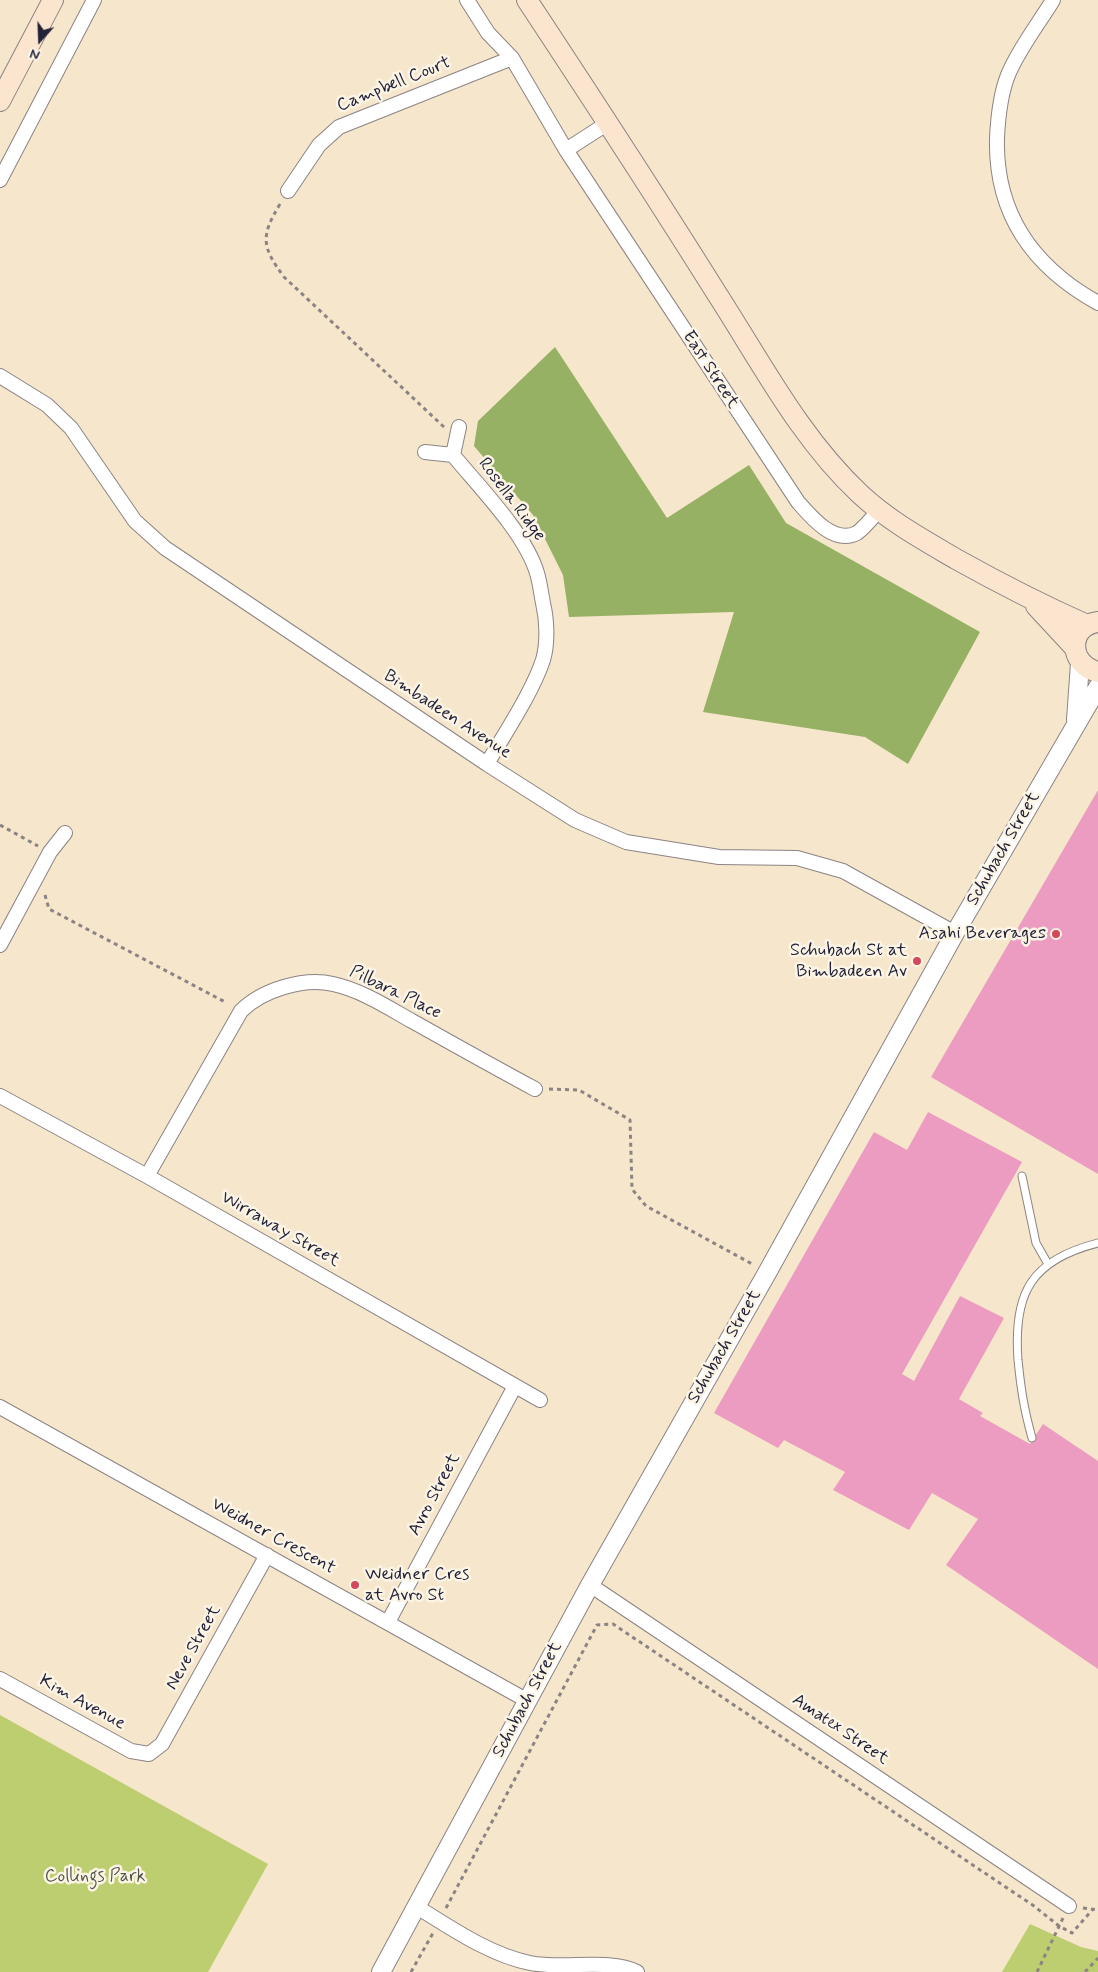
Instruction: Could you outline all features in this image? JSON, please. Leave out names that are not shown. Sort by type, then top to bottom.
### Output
[{"type":"main road","points":[[0,102],[53,0]]},
{"type":"main road","points":[[526,0],[608,123],[815,446],[844,478],[879,510],[920,538],[1029,600],[1093,624]]},
{"type":"main road","points":[[1029,600],[1088,669],[1098,672]]},
{"type":"main road","points":[[1078,656],[1078,635],[1093,624]]},
{"type":"street","points":[[0,180],[94,0]]},
{"type":"street","name":"East Street","points":[[467,0],[488,33],[512,58],[566,150],[786,486],[806,512],[833,533],[846,536],[859,531],[879,510]]},
{"type":"street","points":[[1053,0],[1008,75],[998,115],[996,162],[1006,204],[1020,233],[1050,269],[1068,285],[1098,303]]},
{"type":"street","name":"Campbell Court","points":[[288,191],[319,145],[339,127],[512,58]]},
{"type":"street","points":[[566,150],[608,123]]},
{"type":"street","name":"Bimbadeen Avenue","points":[[0,376],[47,405],[71,428],[135,521],[165,548],[487,764],[575,820],[626,842],[719,856],[797,858],[843,871],[955,934]]},
{"type":"street","name":"Rosella Ridge","points":[[453,456],[457,432]]},
{"type":"street","name":"Rosella Ridge","points":[[425,452],[453,456],[526,547],[537,572],[545,612],[546,632],[543,659],[517,714],[487,764]]},
{"type":"street","name":"Schubach Street","points":[[1076,725],[1078,656]]},
{"type":"street","name":"Schubach Street","points":[[381,1972],[590,1585],[767,1273],[955,934],[1098,686]]},
{"type":"street","points":[[0,945],[50,852],[65,832]]},
{"type":"street","name":"Pilbara Place","points":[[147,1176],[241,1011],[248,1004],[291,986],[311,982],[333,984],[365,996],[535,1089]]},
{"type":"street","name":"Wirraway Street","points":[[0,1096],[147,1176],[540,1400]]},
{"type":"street","name":"Avro Street","points":[[388,1622],[515,1386]]},
{"type":"street","name":"Weidner Crescent","points":[[0,1407],[528,1701]]},
{"type":"street","name":"Neve Street","points":[[149,1754],[162,1744],[267,1555]]},
{"type":"street","name":"Amatex Street","points":[[590,1585],[1069,1906]]},
{"type":"street","name":"Kim Avenue","points":[[0,1679],[131,1751],[149,1754]]},
{"type":"street","points":[[417,1907],[504,1956],[530,1963],[609,1966],[637,1972]]},
{"type":"lane","points":[[1022,1176],[1036,1244],[1048,1264]]},
{"type":"lane","points":[[1032,1438],[1022,1401],[1018,1317],[1025,1291],[1048,1264],[1055,1259],[1077,1248],[1098,1243]]},
{"type":"path","points":[[288,191],[268,225],[264,241],[271,259],[284,277],[457,432]]},
{"type":"path","points":[[0,824],[50,852]]},
{"type":"path","points":[[39,872],[49,909],[241,1011]]},
{"type":"path","points":[[535,1089],[579,1090],[630,1120],[632,1189],[638,1199],[646,1206],[767,1273]]},
{"type":"path","points":[[411,1972],[440,1921],[596,1625],[613,1624],[1034,1906],[1059,1926],[1072,1933],[1093,1909],[1098,1910]]},
{"type":"path","points":[[1037,1972],[1069,1906]]},
{"type":"path","points":[[1086,1972],[1098,1958]]},
{"type":"green space","points":[[555,347],[667,518],[749,465],[786,523],[980,632],[908,764],[865,737],[703,712],[734,612],[569,617],[563,575],[533,515],[474,446],[478,421]]},
{"type":"green space","name":"Collings Park","points":[[0,1715],[268,1864],[208,1972],[0,1972]]},
{"type":"green space","points":[[1030,1924],[1081,1947],[1098,1951],[1098,1972],[1002,1972]]},
{"type":"building","name":"Asahi Beverages","points":[[1098,790],[1098,1174],[931,1077]]},
{"type":"building","points":[[928,1112],[1022,1162],[902,1374],[914,1381],[960,1296],[1004,1318],[959,1399],[983,1413],[980,1416],[1030,1444],[1043,1424],[1098,1461],[1098,1669],[946,1565],[978,1519],[932,1493],[909,1530],[833,1490],[845,1472],[784,1440],[778,1448],[714,1413],[874,1132],[907,1150]]},
{"type":"place","name":"Asahi Beverages","points":[[1056,934]]},
{"type":"place","name":"Schubach St at Bimbadeen Av","points":[[917,961]]},
{"type":"place","name":"Weidner Cres at Avro St","points":[[355,1585]]}]
